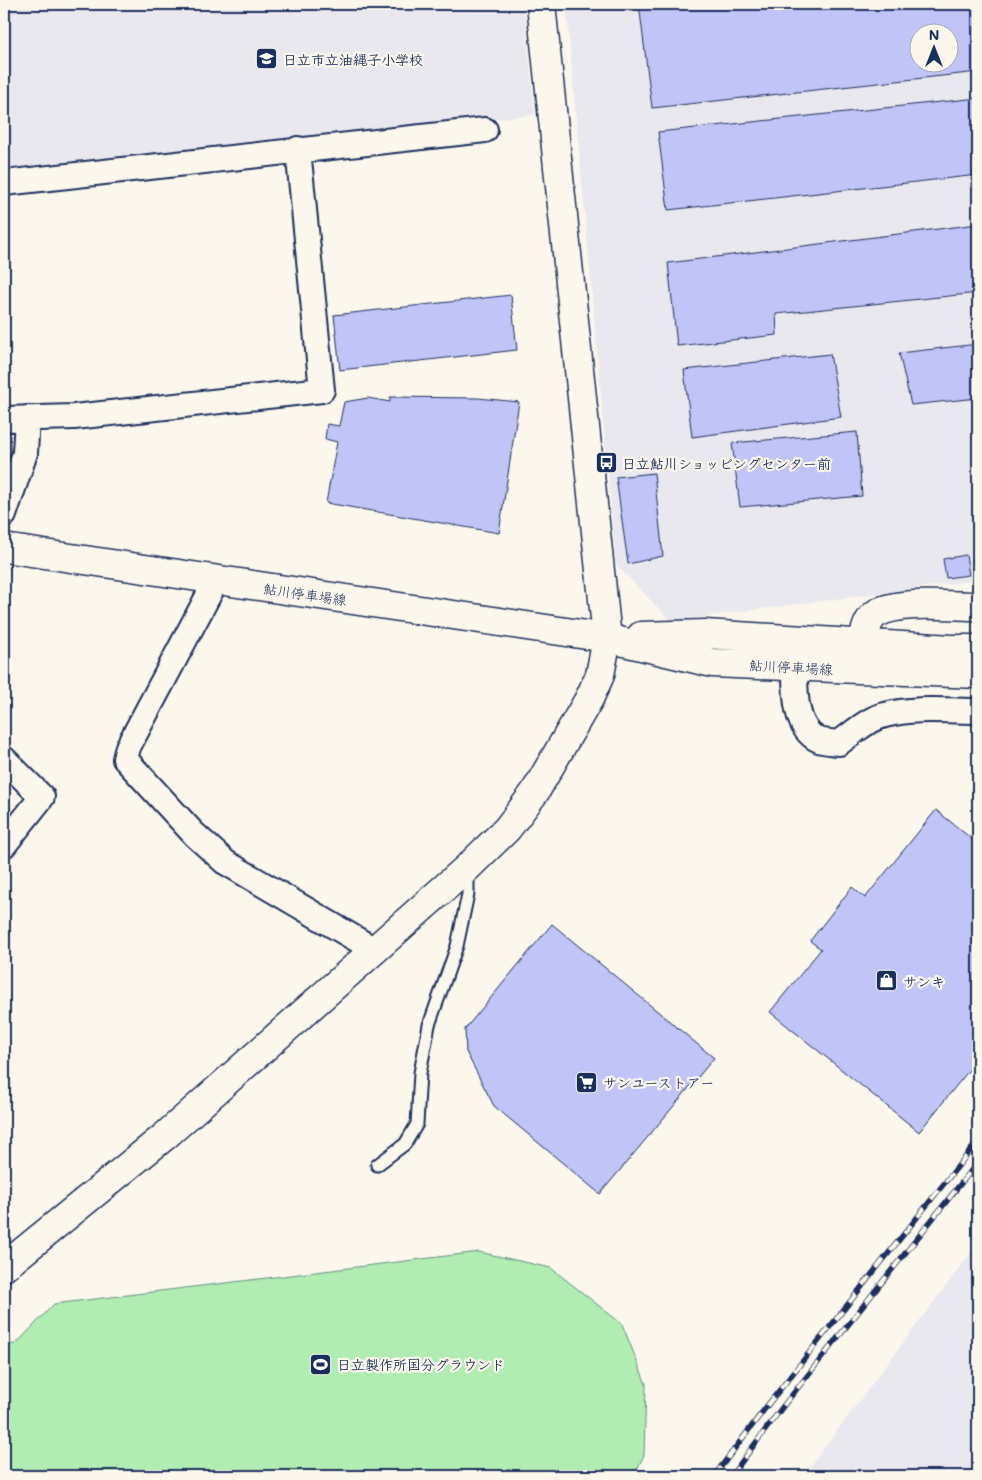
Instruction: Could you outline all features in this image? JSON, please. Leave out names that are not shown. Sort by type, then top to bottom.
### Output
[{"type":"street","points":[[4,1267],[166,1136],[373,949],[468,867],[507,829],[535,792],[589,699],[600,675],[607,638],[541,4]]},
{"type":"street","points":[[4,183],[298,149],[485,130]]},
{"type":"street","points":[[4,515],[8,480],[25,453],[15,419],[74,417],[322,390],[298,149]]},
{"type":"street","name":"鮎川停車場線","points":[[4,548],[607,638],[712,663],[978,674]]},
{"type":"street","points":[[216,580],[128,747],[125,759],[194,834],[225,862],[373,949]]},
{"type":"street","points":[[862,643],[867,624],[877,613],[906,606],[978,606]]},
{"type":"street","name":"鮎川停車場線","points":[[607,638],[705,634],[978,648]]},
{"type":"street","points":[[795,667],[796,704],[804,726],[819,740],[839,743],[863,725],[885,715],[919,712],[978,711]]},
{"type":"street","points":[[4,759],[42,796],[4,844]]},
{"type":"lane","points":[[377,1165],[405,1144],[417,1124],[420,1073],[429,1025],[457,946],[468,894],[468,867]]},
{"type":"shaded area","name":"日立市立油縄子小学校","points":[[4,4],[524,4],[535,115],[4,170]]},
{"type":"shaded area","points":[[566,4],[978,4],[978,580],[671,621],[616,565]]},
{"type":"shaded area","points":[[978,1243],[978,1476],[803,1476]]},
{"type":"green space","name":"日立製作所国分グラウンド","points":[[479,1252],[551,1268],[622,1324],[646,1384],[644,1455],[634,1476],[4,1476],[4,1345],[16,1344],[54,1304]]},
{"type":"building","points":[[639,4],[978,4],[978,72],[652,108]]},
{"type":"building","points":[[978,98],[978,175],[668,210],[658,132]]},
{"type":"building","points":[[978,224],[978,293],[776,314],[777,335],[677,346],[668,263]]},
{"type":"building","points":[[511,295],[517,350],[340,370],[334,315]]},
{"type":"building","points":[[978,344],[978,398],[911,405],[899,353]]},
{"type":"building","points":[[830,354],[841,417],[692,437],[684,370]]},
{"type":"building","points":[[390,397],[478,398],[519,402],[499,533],[326,503],[337,442],[325,439],[327,424],[339,426],[344,402],[368,398],[390,402]]},
{"type":"building","points":[[857,432],[862,496],[740,507],[732,443]]},
{"type":"building","points":[[654,473],[663,556],[628,564],[616,477]]},
{"type":"building","points":[[966,555],[969,575],[946,578],[943,559]]},
{"type":"building","name":"サンキ","points":[[936,810],[978,844],[978,1059],[919,1132],[770,1012],[821,949],[810,941],[852,887],[865,898]]},
{"type":"building","name":"サンユーストアー","points":[[552,924],[714,1058],[600,1194],[494,1106],[466,1052],[465,1029]]},
{"type":"railway","points":[[714,1476],[770,1402],[978,1141]]},
{"type":"railway","points":[[731,1476],[784,1405],[978,1162]]},
{"type":"place","name":"日立市立油縄子小学校","points":[[267,59]]},
{"type":"place","name":"日立鮎川ショッピングセンター前","points":[[606,463]]},
{"type":"place","name":"サンキ","points":[[887,981]]},
{"type":"place","name":"サンユーストアー","points":[[587,1082]]},
{"type":"place","name":"日立製作所国分グラウンド","points":[[321,1364]]}]
